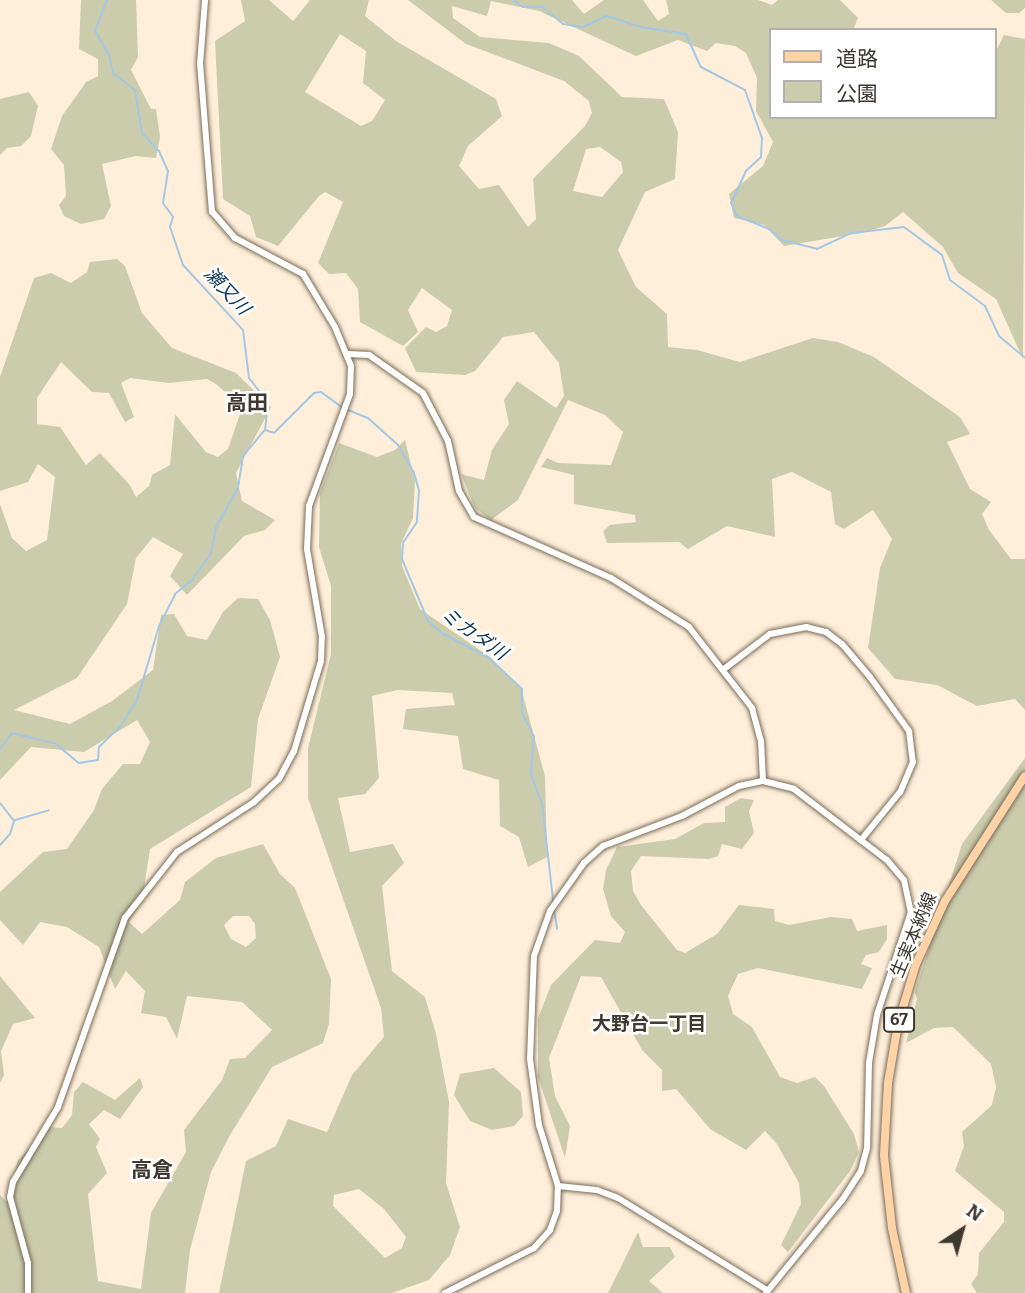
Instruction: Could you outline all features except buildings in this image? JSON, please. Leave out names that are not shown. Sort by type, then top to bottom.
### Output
[{"type":"main road","name":"生実本納線","points":[[906,1293],[891,1228],[884,1155],[888,1083],[898,1024],[916,964],[945,901],[1025,776]]},
{"type":"street","points":[[28,1293],[28,1262],[10,1197],[13,1182],[58,1107],[125,918],[177,852],[254,802],[279,779],[315,693],[322,637],[307,526],[315,484],[350,394],[348,354],[303,274],[235,238],[212,212],[200,64],[205,0]]},
{"type":"street","points":[[348,354],[369,355],[423,393],[448,441],[459,491],[474,517],[663,606],[689,627],[752,708],[761,741],[763,781]]},
{"type":"street","points":[[724,669],[770,634],[806,627],[826,632],[842,643],[870,677],[909,731],[913,762],[900,793],[861,840]]},
{"type":"street","points":[[445,1293],[539,1244],[554,1222],[558,1186],[539,1125],[530,1060],[534,956],[545,920],[584,863],[603,846],[682,816],[739,786],[763,781],[794,789],[897,869],[909,892],[911,912],[877,1015],[869,1063],[865,1156],[842,1200],[767,1292],[618,1198],[577,1186],[558,1186]]},
{"type":"green space","points":[[81,0],[136,0],[138,57],[131,70],[151,109],[156,109],[160,137],[156,158],[136,156],[102,164],[111,206],[104,219],[81,224],[64,216],[59,205],[66,196],[64,165],[51,149],[62,116],[86,82],[98,76],[98,59],[79,49]]},
{"type":"green space","points":[[241,0],[269,0],[293,21],[310,0],[369,0],[365,16],[396,41],[496,99],[502,116],[468,146],[459,166],[479,189],[499,185],[528,227],[536,219],[533,179],[585,126],[592,113],[589,101],[564,81],[466,44],[408,0],[572,0],[584,14],[604,0],[643,0],[658,21],[669,14],[666,0],[758,0],[772,5],[778,0],[840,0],[858,18],[854,28],[769,28],[769,119],[997,119],[997,49],[1004,35],[1025,39],[1023,359],[996,299],[958,273],[943,247],[903,212],[885,226],[861,233],[784,246],[764,225],[734,218],[729,194],[763,166],[773,142],[756,111],[757,78],[746,53],[735,46],[716,43],[707,51],[678,40],[636,56],[539,11],[491,1],[487,16],[452,6],[453,18],[480,37],[549,43],[579,56],[622,97],[664,99],[678,132],[675,179],[645,192],[618,250],[636,287],[667,314],[668,347],[697,350],[740,362],[813,338],[838,342],[874,357],[960,417],[970,434],[947,442],[970,489],[991,502],[982,514],[989,530],[1011,559],[1025,559],[1025,710],[1015,699],[977,706],[937,685],[895,679],[868,648],[880,568],[892,539],[873,510],[844,529],[835,524],[831,492],[792,472],[772,479],[775,537],[727,526],[688,549],[679,542],[607,543],[603,531],[610,525],[636,522],[635,515],[574,504],[574,475],[541,467],[547,458],[558,463],[611,465],[623,432],[605,415],[568,400],[518,500],[491,520],[475,508],[461,474],[484,480],[492,450],[509,424],[504,400],[517,381],[556,408],[564,396],[559,363],[534,332],[503,337],[475,371],[465,375],[416,372],[405,348],[426,327],[436,332],[447,326],[452,310],[422,288],[408,310],[418,332],[403,346],[360,322],[358,289],[346,273],[329,274],[318,263],[343,202],[325,192],[278,246],[256,237],[250,216],[223,199],[215,41],[245,21]],"holes":[[[340,34],[366,51],[363,83],[385,100],[372,121],[361,126],[305,92]],[[600,147],[621,162],[623,172],[602,197],[573,191],[586,149]]]},
{"type":"green space","points":[[991,0],[1025,0],[1025,8],[1019,13],[1006,13]]},
{"type":"green space","points":[[29,92],[38,106],[31,136],[21,146],[7,148],[0,155],[0,99]]},
{"type":"green space","points":[[117,259],[125,266],[142,313],[172,348],[236,373],[271,407],[236,473],[242,501],[275,520],[265,530],[244,536],[187,595],[170,576],[183,554],[153,537],[136,558],[127,604],[77,678],[14,710],[70,724],[112,701],[153,670],[161,615],[174,614],[187,636],[207,640],[223,612],[238,598],[258,599],[270,620],[280,657],[258,719],[251,787],[150,849],[142,901],[129,922],[142,934],[180,900],[185,882],[216,858],[263,844],[280,874],[295,888],[331,979],[329,1024],[323,1043],[272,1067],[230,1135],[211,1172],[190,1250],[185,1293],[0,1293],[0,1195],[7,1202],[18,1160],[50,1127],[62,1128],[72,1115],[74,1092],[83,1082],[115,1100],[140,1078],[143,1087],[120,1119],[104,1110],[89,1124],[100,1139],[96,1147],[107,1173],[88,1194],[98,1281],[141,1289],[151,1213],[186,1152],[184,1130],[222,1080],[230,1059],[245,1058],[272,1030],[242,1002],[187,996],[177,1039],[166,1017],[141,1013],[145,991],[126,971],[115,989],[99,947],[67,927],[40,922],[23,945],[0,920],[0,892],[43,852],[67,849],[94,810],[102,789],[123,764],[140,764],[150,742],[137,720],[84,752],[31,747],[0,780],[0,504],[12,538],[26,551],[47,540],[55,477],[38,464],[28,482],[0,491],[0,377],[34,278],[51,273],[71,283],[87,272],[90,262]],"holes":[[[61,362],[92,392],[109,393],[125,422],[134,417],[121,383],[130,378],[169,383],[207,379],[235,401],[240,414],[228,449],[218,457],[206,452],[175,414],[170,465],[152,475],[149,486],[136,497],[130,485],[100,453],[86,465],[60,427],[37,424],[37,398]],[[233,916],[249,916],[255,924],[256,938],[246,947],[231,939],[224,925]]]},
{"type":"green space","points":[[405,440],[415,481],[413,518],[401,544],[402,566],[420,609],[490,657],[521,688],[545,776],[547,857],[528,867],[519,837],[500,826],[499,780],[463,769],[458,736],[403,729],[406,709],[455,705],[452,693],[397,690],[372,696],[379,778],[365,794],[338,798],[350,852],[393,844],[404,863],[382,886],[392,971],[425,997],[436,1034],[449,1102],[446,1183],[460,1227],[450,1255],[429,1280],[392,1293],[219,1293],[246,1161],[276,1146],[288,1119],[327,1132],[352,1075],[384,1037],[381,1008],[308,798],[308,748],[331,654],[331,586],[319,547],[320,493],[339,443],[377,457],[395,450]],"holes":[[[359,1189],[384,1209],[406,1237],[402,1248],[385,1258],[333,1206],[334,1195]]]},
{"type":"green space","points":[[1025,758],[1025,1293],[977,1293],[971,1284],[978,1274],[979,1253],[1004,1222],[1004,1212],[955,1171],[964,1146],[962,1132],[992,1105],[996,1087],[991,1064],[953,1027],[934,1028],[906,1043],[917,999],[915,992],[962,844]]},
{"type":"green space","points":[[741,798],[754,800],[749,811],[754,833],[742,849],[722,844],[718,856],[709,859],[641,856],[631,871],[633,891],[641,905],[677,950],[685,953],[717,934],[739,905],[774,909],[775,921],[789,925],[831,917],[852,919],[857,931],[887,925],[887,939],[879,952],[866,955],[861,964],[872,968],[862,989],[758,968],[738,974],[728,996],[733,1014],[752,1027],[780,1077],[797,1083],[815,1077],[824,1086],[854,1134],[859,1152],[850,1171],[788,1252],[781,1245],[801,1204],[799,1183],[777,1144],[765,1131],[746,1150],[710,1129],[676,1089],[662,1091],[662,1070],[642,1050],[601,977],[581,976],[549,1058],[555,1096],[570,1126],[565,1158],[538,1077],[538,1018],[551,985],[595,940],[620,943],[625,932],[611,916],[603,889],[606,870],[617,847],[675,839],[704,823],[725,822],[725,807]]},
{"type":"green space","points":[[0,976],[35,1018],[13,1024],[1,1051],[4,1075],[0,1083]]},
{"type":"green space","points":[[494,1068],[521,1092],[523,1116],[514,1126],[492,1130],[470,1121],[454,1095],[460,1074]]},
{"type":"green space","points":[[638,1232],[643,1247],[670,1247],[675,1257],[649,1281],[663,1293],[608,1293]]},
{"type":"waterway","name":"瀬又川","points":[[107,0],[95,31],[109,54],[113,73],[135,90],[142,133],[159,151],[168,171],[163,203],[173,217],[170,227],[183,265],[243,330],[249,378],[268,402],[265,429]]},
{"type":"waterway","points":[[513,0],[523,7],[542,7],[563,24],[583,27],[607,16],[640,27],[686,34],[701,67],[745,90],[762,138],[761,157],[746,171],[731,203],[737,216],[770,229],[782,240],[817,249],[852,233],[904,227],[942,255],[950,280],[985,306],[999,336],[1025,358]]},
{"type":"waterway","name":"ミカダ川","points":[[265,430],[274,433],[314,393],[321,392],[343,408]]},
{"type":"waterway","name":"ミカダ川","points":[[348,410],[368,418],[398,445],[414,473],[419,491],[417,522],[403,543],[402,559],[428,621],[442,633],[489,658],[522,689],[522,713],[534,737],[531,775],[542,803],[553,900]]},
{"type":"waterway","name":"瀬又川","points":[[0,749],[12,733],[56,744],[79,763],[98,760],[99,747],[120,727],[137,700],[159,626],[175,594],[193,579],[211,553],[216,527],[238,488],[243,456],[265,430]]},
{"type":"waterway","name":"瀬又川","points":[[0,803],[14,821],[10,834],[0,845]]},
{"type":"waterway","points":[[15,820],[49,810]]},
{"type":"waterway","name":"ミカダ川","points":[[554,909],[557,929]]},
{"type":"district","name":"高田","points":[[247,403]]},
{"type":"district","name":"大野台一丁目","points":[[649,1024]]},
{"type":"district","name":"高倉","points":[[152,1170]]}]
